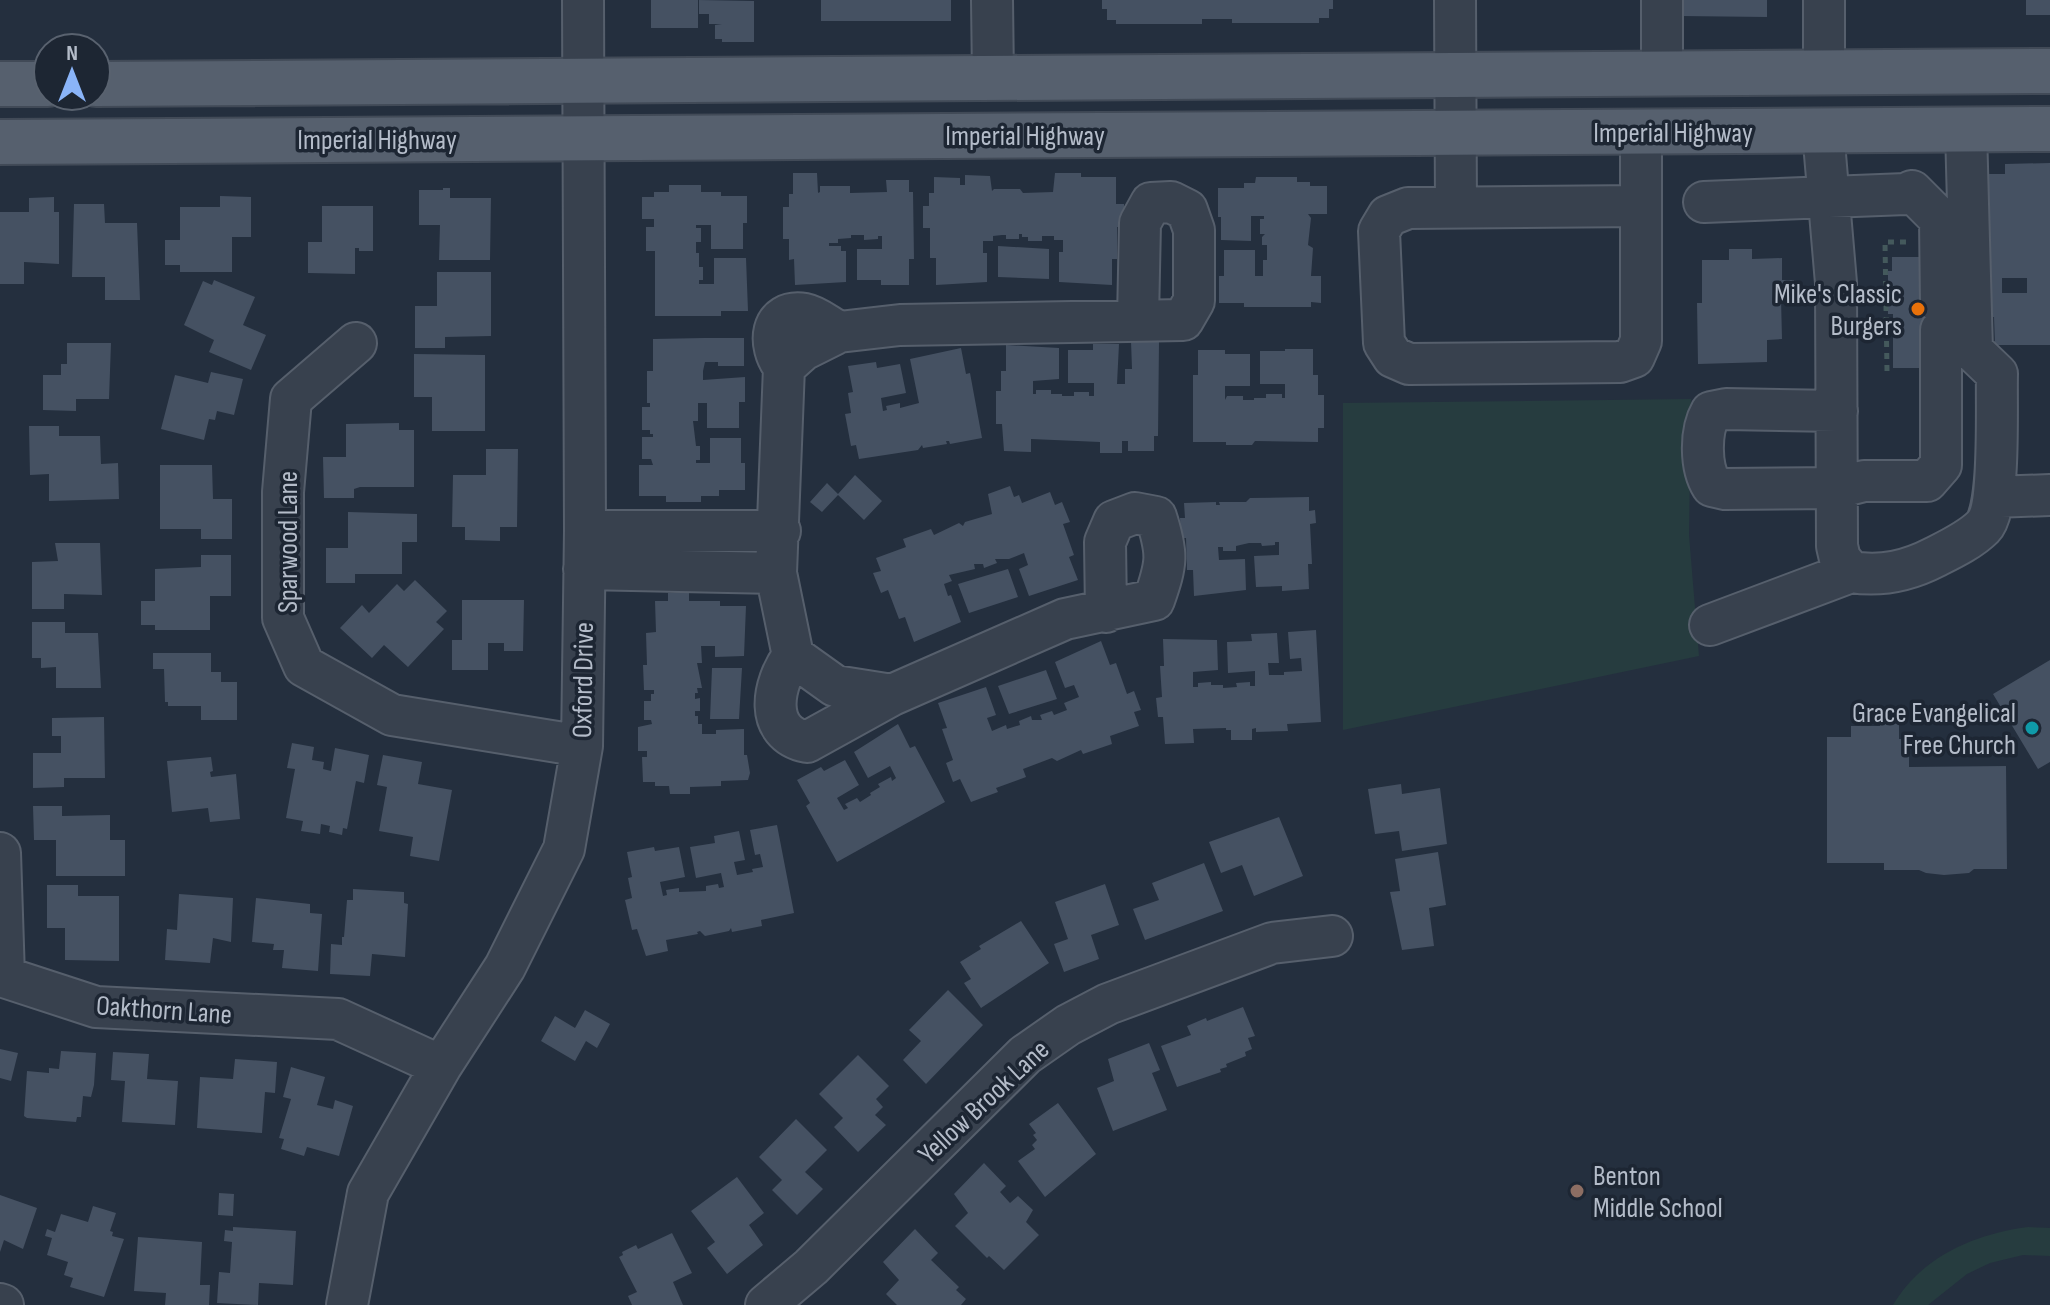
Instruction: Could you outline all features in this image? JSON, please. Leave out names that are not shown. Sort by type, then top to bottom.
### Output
[{"type":"main road","name":"Imperial Highway","points":[[112,84],[2050,71]]},
{"type":"main road","points":[[1823,131],[1824,73]]},
{"type":"main road","points":[[0,84],[32,84]]},
{"type":"main road","name":"Imperial Highway","points":[[0,142],[2050,129]]},
{"type":"street","name":"Oxford Drive","points":[[347,1305],[368,1193],[441,1066],[505,967],[564,849],[582,746],[583,0]]},
{"type":"street","points":[[992,0],[993,78]]},
{"type":"street","points":[[1455,0],[1456,207]]},
{"type":"street","points":[[1662,0],[1662,74]]},
{"type":"street","points":[[1824,0],[1824,73]]},
{"type":"street","points":[[1912,191],[1915,177],[1913,130]]},
{"type":"street","points":[[1710,625],[1851,572],[1882,574],[1913,568],[1952,549],[1985,526],[1994,497],[1997,374],[1972,350],[1966,130]]},
{"type":"street","points":[[1823,131],[1836,283],[1837,546],[1840,559],[1851,572]]},
{"type":"street","points":[[1641,132],[1641,206],[1641,341],[1634,357],[1620,362],[1409,364],[1393,357],[1384,343],[1379,231],[1388,216],[1408,208],[1641,206]]},
{"type":"street","points":[[1704,202],[1906,194],[1912,191]]},
{"type":"street","points":[[1837,411],[1726,409],[1711,412],[1704,423],[1705,474],[1712,486],[1725,489],[1837,488],[1864,481],[1927,481],[1941,465],[1940,219],[1912,191]]},
{"type":"street","points":[[892,695],[835,686],[793,656],[776,573],[784,367],[803,350],[839,332],[900,325],[1138,319]]},
{"type":"street","name":"Sparwood Lane","points":[[356,343],[291,399],[283,492],[283,618],[304,666],[392,715],[582,746]]},
{"type":"street","points":[[1994,497],[2050,495]]},
{"type":"street","points":[[584,550],[780,531]]},
{"type":"street","points":[[584,550],[776,573]]},
{"type":"street","points":[[793,656],[782,671],[774,701],[781,726],[793,739],[807,742],[892,695],[1065,619],[1106,612]]},
{"type":"street","name":"Oakthorn Lane","points":[[0,853],[4,977],[96,1007],[338,1019],[441,1066]]},
{"type":"street","name":"Yellow Brook Lane","points":[[766,1305],[811,1267],[1025,1055],[1068,1025],[1108,1004],[1272,943],[1332,936]]},
{"type":"path","points":[[1887,371],[1885,242],[1911,242]]},
{"type":"green space","points":[[1691,399],[1689,535],[1699,656],[1343,730],[1343,403]]},
{"type":"green space","points":[[2028,1227],[2050,1228],[2050,1256],[2023,1255],[1990,1263],[1967,1274],[1928,1305],[1893,1305],[1919,1273],[1952,1250],[1989,1235]]},
{"type":"building","points":[[651,0],[698,0],[698,28],[651,28]]},
{"type":"building","points":[[699,0],[754,1],[754,42],[722,42],[722,39],[715,39],[715,25],[722,24],[709,24],[709,14],[699,14]]},
{"type":"building","points":[[821,0],[951,0],[951,21],[821,21]]},
{"type":"building","points":[[1102,0],[1333,0],[1333,9],[1329,9],[1329,18],[1319,18],[1319,23],[1232,23],[1232,19],[1202,19],[1202,24],[1116,24],[1116,20],[1107,20],[1107,9],[1102,9]]},
{"type":"building","points":[[1680,0],[1767,0],[1767,17],[1680,16]]},
{"type":"building","points":[[2026,0],[2050,0],[2050,15],[2026,15]]},
{"type":"building","points":[[2050,163],[2050,345],[1995,345],[1994,317],[1981,317],[1983,184],[1988,184],[1988,174],[2005,174],[2005,164]],"holes":[[[2002,278],[2027,278],[2027,293],[2002,293]]]},
{"type":"building","points":[[793,173],[817,173],[818,193],[820,186],[850,186],[850,193],[887,192],[886,180],[909,180],[909,192],[913,192],[914,259],[909,259],[909,285],[881,285],[881,280],[857,280],[857,249],[882,249],[882,236],[864,240],[864,235],[851,235],[851,238],[838,239],[838,243],[829,243],[829,246],[841,246],[841,251],[846,251],[846,282],[795,285],[794,259],[789,260],[789,239],[783,239],[783,207],[789,207],[789,194],[793,194]]},
{"type":"building","points":[[1055,173],[1116,177],[1116,204],[1124,204],[1124,227],[1117,227],[1117,259],[1112,259],[1112,285],[1059,282],[1059,252],[1063,252],[1063,240],[1042,236],[1042,241],[1028,241],[1028,237],[1019,234],[1019,239],[1006,239],[1006,235],[1002,235],[993,236],[993,241],[983,241],[983,253],[987,253],[987,282],[936,285],[936,258],[930,258],[930,228],[923,228],[923,206],[929,206],[929,193],[934,193],[934,177],[960,178],[960,185],[965,185],[965,175],[990,176],[992,191],[1020,189],[1023,193],[1053,192]]},
{"type":"building","points":[[1256,177],[1297,177],[1297,182],[1310,182],[1310,186],[1327,186],[1327,214],[1308,214],[1311,218],[1308,245],[1313,248],[1311,276],[1321,276],[1321,303],[1311,302],[1311,307],[1244,307],[1244,303],[1219,303],[1219,276],[1224,276],[1224,250],[1255,250],[1255,276],[1263,276],[1267,245],[1262,245],[1265,234],[1260,234],[1260,219],[1264,216],[1251,216],[1251,241],[1221,240],[1221,217],[1218,217],[1218,188],[1244,188],[1244,183],[1255,183]]},
{"type":"building","points":[[669,185],[701,185],[701,192],[747,196],[743,249],[711,249],[711,225],[696,225],[696,228],[701,228],[701,242],[696,242],[696,253],[699,253],[699,267],[703,267],[703,280],[699,280],[699,284],[714,284],[714,258],[746,258],[748,311],[721,311],[721,316],[655,316],[655,251],[646,251],[646,227],[654,227],[654,219],[642,219],[642,197],[654,197],[654,192],[669,192]]},
{"type":"building","points":[[450,188],[450,198],[491,198],[490,260],[439,260],[440,225],[419,225],[419,190]]},
{"type":"building","points":[[220,196],[251,197],[251,237],[232,237],[232,272],[180,272],[180,265],[165,265],[165,240],[180,240],[180,207],[220,207]]},
{"type":"building","points":[[54,197],[54,212],[59,212],[59,264],[24,262],[24,284],[0,284],[0,212],[29,212],[29,198]]},
{"type":"building","points":[[74,204],[104,204],[105,223],[137,223],[140,300],[105,300],[105,277],[72,277]]},
{"type":"building","points":[[322,206],[373,206],[373,251],[355,248],[355,274],[308,273],[308,242],[322,242]]},
{"type":"building","points":[[998,246],[1049,249],[1049,279],[998,277]]},
{"type":"building","points":[[1729,249],[1752,249],[1752,259],[1782,258],[1782,280],[1794,280],[1795,298],[1781,298],[1782,339],[1767,340],[1767,362],[1698,364],[1697,303],[1702,303],[1702,260],[1729,260]]},
{"type":"building","name":"Mike's Classic Burgers","points":[[1892,257],[1934,257],[1931,368],[1893,368],[1893,314],[1888,314],[1888,271],[1892,271]]},
{"type":"building","points":[[437,272],[491,272],[491,336],[445,337],[445,348],[415,348],[415,306],[437,306]]},
{"type":"building","points":[[214,280],[255,297],[243,325],[266,335],[251,370],[209,352],[214,340],[184,325],[203,281],[212,285]]},
{"type":"building","points":[[744,338],[744,366],[718,366],[718,362],[705,362],[703,371],[703,380],[745,377],[745,402],[739,402],[739,428],[707,428],[707,403],[698,403],[698,421],[693,421],[696,446],[700,446],[700,460],[696,463],[710,463],[710,438],[741,438],[745,490],[719,490],[719,496],[701,496],[701,502],[666,502],[666,496],[639,496],[639,465],[653,465],[651,459],[642,459],[642,437],[653,437],[653,434],[650,430],[642,430],[642,407],[650,407],[647,403],[647,371],[653,371],[653,339]]},
{"type":"building","points":[[1131,341],[1159,342],[1158,436],[1154,436],[1154,451],[1128,451],[1128,441],[1122,441],[1122,453],[1100,453],[1100,442],[1031,439],[1031,452],[1004,451],[1002,424],[996,424],[996,391],[1001,391],[1001,371],[1006,371],[1006,345],[1059,348],[1059,379],[1033,381],[1033,394],[1036,390],[1051,390],[1051,394],[1062,396],[1089,392],[1089,396],[1094,396],[1094,383],[1068,383],[1068,350],[1093,350],[1093,344],[1119,344],[1117,384],[1125,384],[1125,369],[1132,369]]},
{"type":"building","points":[[67,343],[111,343],[109,399],[76,399],[76,411],[43,410],[43,375],[61,375],[61,364],[67,364]]},
{"type":"building","points":[[961,348],[966,374],[970,373],[982,438],[950,444],[946,441],[947,444],[923,448],[922,445],[918,450],[859,459],[856,445],[851,446],[845,414],[851,413],[848,393],[853,392],[848,366],[876,362],[877,368],[900,364],[906,393],[881,398],[883,411],[887,410],[886,406],[900,403],[900,408],[919,403],[910,359]]},
{"type":"building","points":[[1313,349],[1313,375],[1318,375],[1318,395],[1324,395],[1324,428],[1318,428],[1318,442],[1255,441],[1252,445],[1226,445],[1226,442],[1193,442],[1193,375],[1198,375],[1198,350],[1250,354],[1250,386],[1225,386],[1225,400],[1227,396],[1243,396],[1243,400],[1254,400],[1266,398],[1266,394],[1282,394],[1285,398],[1285,384],[1260,384],[1260,351]]},
{"type":"building","points":[[414,354],[485,355],[485,431],[432,431],[432,397],[414,397]]},
{"type":"building","points":[[211,372],[243,379],[234,415],[217,411],[215,420],[209,419],[204,440],[161,429],[175,375],[208,383]]},
{"type":"building","points":[[399,423],[399,430],[414,430],[414,487],[360,487],[354,489],[354,498],[324,498],[323,457],[346,457],[346,424]]},
{"type":"building","points":[[29,426],[59,426],[59,436],[100,436],[101,464],[118,463],[119,499],[49,501],[49,474],[30,475]]},
{"type":"building","points":[[486,449],[518,449],[517,527],[500,527],[500,541],[465,540],[465,527],[452,527],[453,475],[486,475]]},
{"type":"building","points":[[160,465],[212,465],[213,499],[232,499],[232,539],[201,539],[201,529],[160,529]]},
{"type":"building","points":[[855,475],[882,501],[864,520],[838,495],[822,512],[810,502],[827,483],[838,494]]},
{"type":"building","points":[[1010,486],[1014,497],[1019,495],[1022,503],[1050,492],[1055,505],[1062,502],[1070,522],[1063,524],[1074,555],[1069,557],[1078,580],[1029,596],[1019,569],[1028,565],[1024,553],[1009,559],[995,559],[997,563],[984,568],[983,564],[974,564],[975,569],[949,575],[952,581],[944,584],[961,622],[914,642],[905,617],[899,619],[888,590],[881,593],[873,573],[881,571],[876,558],[906,547],[903,539],[931,529],[934,535],[959,523],[963,526],[965,522],[992,514],[988,494]]},
{"type":"building","points":[[1309,497],[1309,511],[1315,510],[1316,523],[1310,524],[1312,564],[1308,564],[1309,589],[1282,591],[1282,586],[1256,587],[1254,556],[1279,555],[1279,542],[1262,546],[1261,543],[1249,543],[1236,546],[1236,551],[1223,551],[1223,547],[1218,547],[1219,560],[1245,559],[1246,590],[1194,596],[1193,570],[1187,570],[1186,538],[1181,538],[1180,518],[1185,518],[1184,503],[1216,502],[1220,505],[1219,502],[1246,502],[1250,498]]},
{"type":"building","points":[[348,512],[417,514],[417,542],[402,542],[402,574],[355,574],[355,583],[326,583],[326,548],[348,548]]},
{"type":"building","points":[[55,543],[100,543],[102,595],[64,594],[64,609],[32,609],[32,562],[58,561]]},
{"type":"building","points":[[201,555],[231,555],[231,596],[210,596],[210,630],[155,630],[155,625],[141,625],[141,601],[155,601],[155,569],[201,567]]},
{"type":"building","points":[[1008,569],[1018,597],[969,613],[958,584]]},
{"type":"building","points":[[415,580],[447,611],[436,622],[444,629],[408,667],[384,645],[372,658],[340,628],[362,605],[369,613],[397,584],[404,591]]},
{"type":"building","points":[[689,592],[689,601],[720,601],[720,606],[746,606],[744,656],[715,657],[715,646],[701,646],[702,663],[697,663],[702,688],[697,688],[698,693],[695,693],[695,699],[700,698],[700,711],[695,711],[695,716],[698,716],[698,724],[702,724],[702,734],[744,729],[744,755],[747,755],[750,773],[748,780],[721,781],[721,786],[690,787],[690,794],[670,794],[669,786],[643,782],[642,757],[647,757],[647,751],[638,751],[638,727],[652,724],[651,720],[644,720],[644,701],[651,701],[651,694],[654,694],[654,690],[644,690],[646,633],[656,632],[655,601],[668,601],[668,593]]},
{"type":"building","points":[[462,600],[524,600],[523,651],[504,651],[504,643],[488,643],[488,670],[452,670],[452,640],[462,640]]},
{"type":"building","points":[[32,622],[65,622],[65,633],[98,633],[101,688],[56,688],[56,667],[41,668],[41,658],[32,658]]},
{"type":"building","points":[[1316,630],[1321,722],[1287,724],[1288,731],[1256,732],[1256,728],[1252,729],[1252,740],[1231,740],[1231,730],[1226,728],[1193,729],[1194,743],[1165,744],[1163,717],[1158,717],[1156,698],[1162,697],[1160,666],[1164,666],[1163,639],[1217,640],[1218,670],[1193,672],[1193,687],[1198,687],[1198,683],[1211,682],[1211,685],[1223,685],[1223,688],[1250,682],[1250,686],[1255,686],[1255,671],[1228,673],[1227,642],[1252,641],[1251,634],[1277,633],[1279,663],[1268,663],[1269,675],[1284,675],[1284,672],[1302,671],[1301,658],[1290,659],[1288,632]]},
{"type":"building","points":[[1101,641],[1110,665],[1116,663],[1127,694],[1134,691],[1141,710],[1134,712],[1139,726],[1110,736],[1112,744],[1083,754],[1081,750],[1057,761],[1052,758],[1023,769],[1026,777],[996,788],[998,792],[971,802],[960,779],[953,782],[946,763],[953,760],[942,729],[947,728],[938,703],[986,687],[996,715],[987,718],[992,731],[1006,725],[1007,729],[1020,725],[1019,721],[1031,716],[1032,720],[1042,720],[1040,715],[1052,711],[1054,715],[1067,710],[1064,703],[1079,697],[1074,685],[1065,688],[1055,662]]},
{"type":"building","points":[[153,653],[211,653],[211,672],[221,672],[221,682],[237,682],[237,720],[201,720],[201,706],[168,706],[165,702],[164,669],[153,669]]},
{"type":"building","name":"Grace Evangelical Free Church","points":[[2050,660],[2050,762],[2038,769],[1993,694]]},
{"type":"building","points":[[712,668],[742,668],[739,719],[710,719]]},
{"type":"building","points":[[1046,670],[1057,699],[1009,714],[998,686]]},
{"type":"building","points":[[104,717],[105,778],[64,778],[64,787],[33,788],[33,753],[61,753],[61,736],[52,736],[52,718]]},
{"type":"building","points":[[1880,722],[1899,722],[1899,739],[1909,739],[1909,767],[2006,766],[2007,869],[1974,869],[1969,873],[1944,875],[1919,870],[1884,870],[1884,863],[1827,863],[1827,737],[1851,737],[1851,726],[1880,726]]},
{"type":"building","points":[[898,724],[910,748],[915,746],[945,802],[837,862],[806,806],[810,803],[797,780],[821,767],[824,771],[845,760],[859,785],[837,798],[844,810],[848,808],[845,804],[857,798],[860,802],[880,787],[878,784],[891,777],[892,781],[896,778],[890,766],[868,778],[854,752]]},
{"type":"building","points":[[292,743],[314,747],[312,760],[324,762],[323,769],[331,771],[335,748],[369,755],[364,783],[356,781],[347,829],[343,828],[342,835],[329,832],[330,826],[321,824],[320,834],[301,831],[303,821],[286,818],[295,769],[287,768]]},
{"type":"building","points":[[383,755],[422,762],[418,784],[452,790],[439,861],[410,856],[413,837],[379,831],[387,787],[377,785]]},
{"type":"building","points":[[211,757],[211,777],[236,774],[240,819],[210,822],[208,808],[172,812],[167,761]]},
{"type":"building","points":[[1401,784],[1402,794],[1440,788],[1447,844],[1402,851],[1399,831],[1375,834],[1368,789]]},
{"type":"building","points":[[33,806],[62,806],[62,816],[110,815],[110,840],[125,840],[125,876],[56,876],[56,840],[34,840]]},
{"type":"building","points":[[1279,817],[1303,876],[1254,896],[1242,865],[1221,873],[1209,842]]},
{"type":"building","points":[[777,825],[794,913],[761,920],[762,926],[732,932],[731,928],[705,936],[700,931],[666,940],[668,951],[646,956],[637,929],[632,930],[625,900],[632,898],[627,852],[679,847],[685,877],[660,882],[663,896],[667,895],[666,890],[679,888],[679,892],[706,891],[706,886],[718,884],[719,888],[724,887],[721,873],[696,878],[690,847],[715,843],[714,836],[739,831],[745,860],[734,862],[737,875],[753,872],[752,869],[763,867],[760,854],[755,855],[750,830]]},
{"type":"building","points":[[1438,852],[1446,905],[1429,908],[1434,946],[1402,950],[1390,892],[1400,891],[1395,859]]},
{"type":"building","points":[[1204,863],[1223,911],[1145,940],[1133,909],[1159,900],[1152,883]]},
{"type":"building","points":[[1105,884],[1119,925],[1091,935],[1099,959],[1064,972],[1054,944],[1068,939],[1055,902]]},
{"type":"building","points":[[47,885],[78,885],[78,896],[119,896],[119,961],[65,960],[65,928],[47,928]]},
{"type":"building","points":[[353,889],[404,892],[404,903],[408,904],[405,957],[372,954],[370,976],[330,974],[331,944],[342,945],[347,900],[353,900]]},
{"type":"building","points":[[179,894],[233,898],[231,942],[213,938],[210,963],[165,960],[167,929],[177,930]]},
{"type":"building","points":[[256,898],[310,904],[310,913],[322,914],[318,971],[282,968],[284,950],[273,950],[274,944],[252,942]]},
{"type":"building","points":[[1021,921],[1049,963],[981,1008],[964,983],[971,979],[960,962],[981,949],[979,946]]},
{"type":"building","points":[[948,990],[983,1025],[926,1084],[903,1060],[921,1041],[909,1030]]},
{"type":"building","points":[[1243,1007],[1255,1036],[1248,1038],[1252,1049],[1245,1052],[1246,1056],[1226,1064],[1227,1067],[1220,1069],[1221,1072],[1177,1087],[1161,1046],[1191,1035],[1187,1026]]},
{"type":"building","points":[[585,1010],[610,1024],[597,1048],[586,1041],[575,1061],[541,1041],[555,1016],[575,1028]]},
{"type":"building","points":[[1149,1043],[1160,1070],[1152,1073],[1167,1110],[1113,1131],[1097,1088],[1114,1081],[1108,1059]]},
{"type":"building","points":[[0,1049],[18,1053],[11,1081],[0,1078]]},
{"type":"building","points":[[61,1051],[96,1053],[94,1085],[91,1097],[83,1096],[81,1117],[77,1117],[76,1122],[27,1118],[24,1116],[27,1071],[49,1073],[49,1068],[59,1069]]},
{"type":"building","points":[[113,1052],[149,1054],[147,1079],[178,1081],[175,1125],[122,1122],[125,1081],[111,1080]]},
{"type":"building","points":[[858,1055],[889,1086],[876,1099],[883,1107],[875,1115],[886,1125],[858,1152],[834,1127],[843,1118],[819,1094]]},
{"type":"building","points":[[235,1059],[277,1062],[275,1093],[265,1092],[262,1133],[197,1128],[200,1077],[233,1079]]},
{"type":"building","points":[[291,1067],[325,1077],[317,1105],[333,1109],[335,1100],[353,1106],[339,1156],[307,1147],[304,1156],[281,1149],[284,1139],[279,1138],[291,1099],[283,1097]]},
{"type":"building","points":[[1058,1103],[1096,1154],[1045,1197],[1018,1161],[1035,1149],[1032,1145],[1037,1140],[1033,1135],[1036,1133],[1029,1124]]},
{"type":"building","points":[[796,1119],[827,1150],[805,1172],[823,1189],[797,1215],[772,1190],[782,1180],[759,1157]]},
{"type":"building","points":[[984,1163],[1006,1186],[1000,1192],[1010,1203],[1018,1196],[1033,1210],[1026,1222],[1039,1235],[1004,1270],[989,1256],[987,1258],[955,1226],[968,1213],[954,1194]]},
{"type":"building","points":[[737,1177],[764,1213],[749,1225],[763,1245],[727,1274],[707,1248],[715,1242],[691,1211]]},
{"type":"building","points":[[219,1193],[234,1194],[233,1216],[218,1215]]},
{"type":"building","points":[[0,1195],[37,1208],[23,1249],[4,1240],[0,1252]]},
{"type":"building","points":[[93,1206],[116,1213],[110,1231],[113,1232],[112,1236],[124,1239],[104,1297],[70,1287],[73,1278],[64,1275],[68,1262],[47,1255],[52,1238],[45,1236],[47,1229],[55,1232],[61,1214],[88,1222]]},
{"type":"building","points":[[233,1227],[296,1231],[293,1285],[259,1283],[258,1305],[217,1303],[219,1272],[230,1273],[232,1242],[224,1241],[225,1230],[233,1231]]},
{"type":"building","points":[[915,1229],[938,1253],[931,1260],[959,1287],[956,1290],[966,1299],[961,1305],[897,1305],[886,1294],[899,1280],[883,1262]]},
{"type":"building","points":[[672,1233],[692,1273],[673,1282],[683,1305],[632,1305],[628,1296],[637,1292],[619,1257],[636,1245],[638,1249]]},
{"type":"building","points":[[138,1237],[202,1242],[200,1285],[210,1285],[209,1305],[165,1305],[166,1293],[134,1291]]},
{"type":"place","name":"Mike's Classic Burgers","points":[[1918,309]]},
{"type":"place","name":"Grace Evangelical Free Church","points":[[2032,728]]},
{"type":"place","name":"Benton Middle School","points":[[1577,1191]]}]
